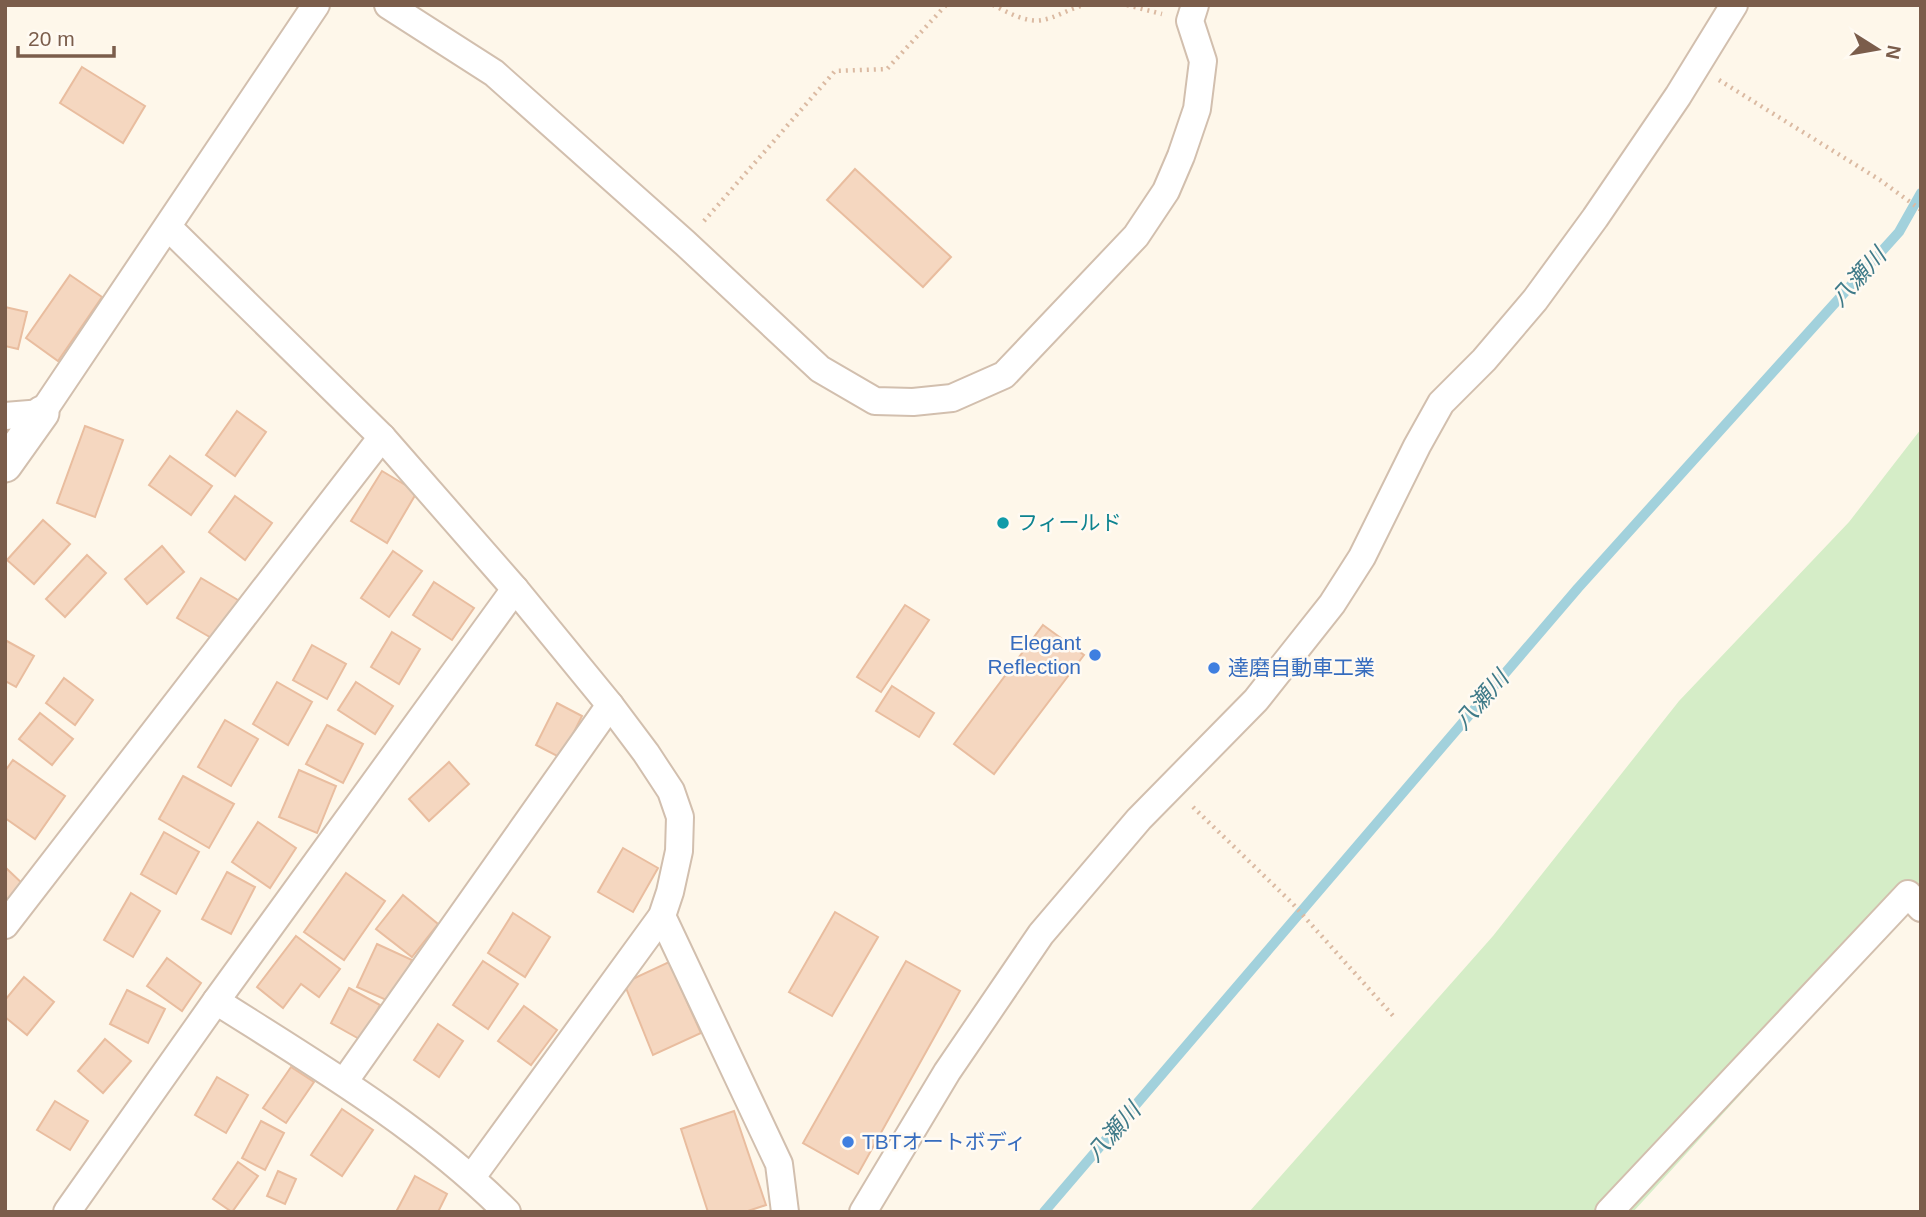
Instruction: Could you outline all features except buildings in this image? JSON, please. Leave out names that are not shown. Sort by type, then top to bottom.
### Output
[{"type":"street","points":[[5,465],[316,5]]},
{"type":"street","points":[[388,5],[494,74],[685,243],[820,369],[875,401],[913,402],[952,398],[1004,375],[1136,236],[1166,191],[1197,109],[1203,61],[1192,13]]},
{"type":"street","points":[[863,1212],[947,1072],[1041,934],[1139,819],[1256,700],[1332,604],[1362,557],[1441,403],[1484,360],[1535,300],[1595,218],[1698,67],[1734,5]]},
{"type":"street","points":[[168,227],[382,437],[515,589],[610,705],[671,791],[680,817],[679,852],[663,916],[472,1177]]},
{"type":"street","points":[[5,416],[42,413]]},
{"type":"street","points":[[5,925],[382,437]]},
{"type":"street","points":[[67,1212],[216,1001],[515,589]]},
{"type":"street","points":[[344,1082],[610,705]]},
{"type":"street","points":[[1609,1212],[1908,894],[1921,908]]},
{"type":"street","points":[[663,916],[779,1164],[786,1212]]},
{"type":"street","points":[[216,1001],[344,1082],[472,1177],[507,1212]]},
{"type":"path","points":[[685,243],[835,71],[887,69],[946,5]]},
{"type":"path","points":[[993,5],[1013,15],[1041,21],[1072,7],[1085,5]]},
{"type":"path","points":[[1127,5],[1192,13]]},
{"type":"path","points":[[1698,67],[1880,180],[1921,209]]},
{"type":"path","points":[[1172,787],[1292,903],[1395,1018]]},
{"type":"green space","points":[[1921,429],[1921,897],[1633,1212],[1249,1212],[1493,936],[1679,701],[1849,522]]},
{"type":"waterway","name":"八瀬川","points":[[1044,1212],[1578,588],[1899,232],[1921,193]]},
{"type":"place","name":"フィールド","points":[[1003,523]]},
{"type":"place","name":"Elegant Reflection","points":[[1095,655]]},
{"type":"place","name":"達磨自動車工業","points":[[1214,668]]},
{"type":"place","name":"TBTオートボディ","points":[[848,1142]]}]
